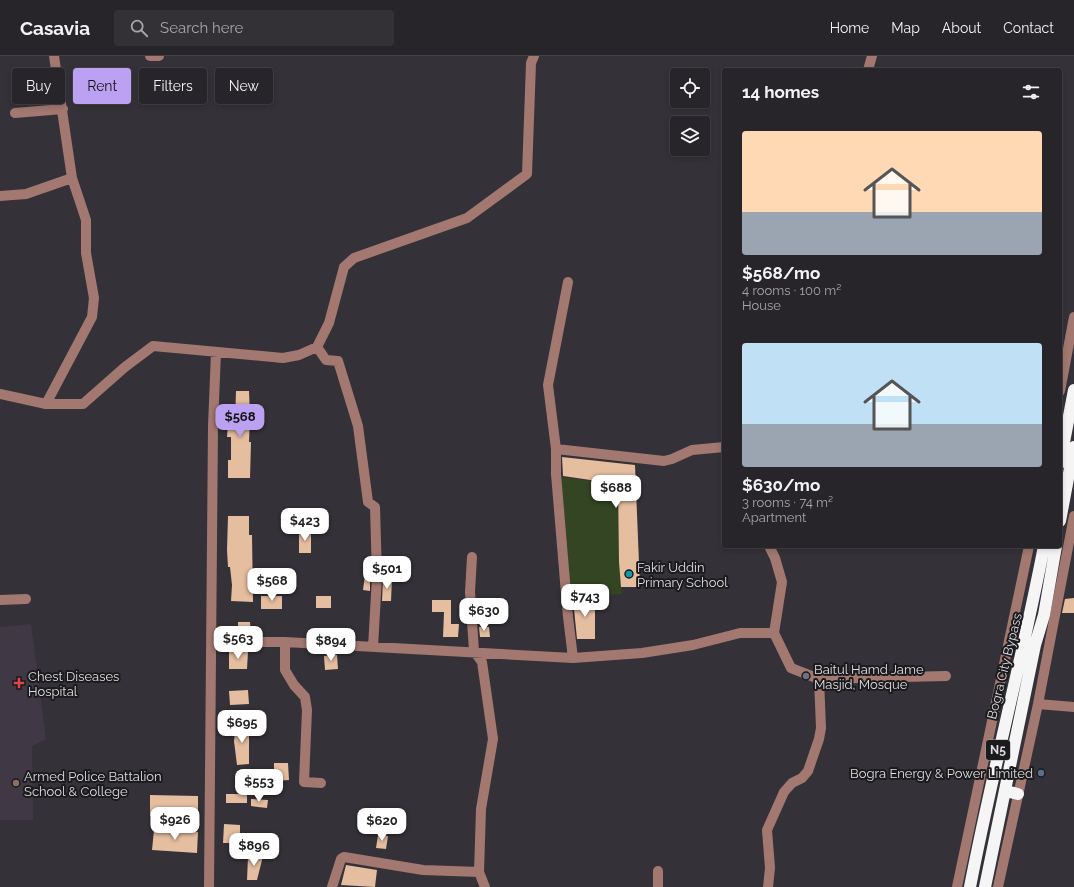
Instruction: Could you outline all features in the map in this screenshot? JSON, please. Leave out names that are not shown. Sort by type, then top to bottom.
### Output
[{"type":"highway","points":[[1062,453],[1074,390]]},
{"type":"highway","points":[[1062,510],[1074,447]]},
{"type":"highway","name":"Bogra City Bypass","points":[[970,887],[983,791],[1031,614],[1044,548]]},
{"type":"highway","name":"Bogra City Bypass","points":[[985,887],[1035,645],[1044,615],[1056,548]]},
{"type":"highway","points":[[1005,791],[1018,794]]},
{"type":"street","points":[[46,404],[92,317],[94,298],[86,252],[86,220],[72,178],[54,56]]},
{"type":"street","points":[[150,56],[159,56]]},
{"type":"street","points":[[0,394],[46,404],[83,404],[125,367],[153,346],[283,358],[299,355],[317,348],[329,323],[344,267],[354,258],[467,218],[527,174],[531,63],[534,56]]},
{"type":"street","points":[[869,68],[872,56]]},
{"type":"street","points":[[15,113],[63,109]]},
{"type":"street","points":[[0,196],[26,194],[72,178]]},
{"type":"street","points":[[568,282],[548,385],[556,449],[556,474],[573,658]]},
{"type":"street","points":[[1062,377],[1074,317]]},
{"type":"street","points":[[317,348],[326,360],[338,361],[358,426],[368,502],[375,507],[377,577],[373,647]]},
{"type":"street","points":[[209,887],[213,426],[216,352]]},
{"type":"street","points":[[556,449],[664,461],[672,460],[692,450],[722,447]]},
{"type":"street","points":[[998,887],[1038,704],[1074,516]]},
{"type":"street","points":[[770,548],[775,558],[782,582],[774,633],[791,668],[819,679],[946,676]]},
{"type":"street","points":[[957,887],[983,791],[1029,548]]},
{"type":"street","points":[[472,557],[470,592],[474,652],[482,662],[493,739],[481,809],[479,872],[485,887]]},
{"type":"street","points":[[0,600],[26,599]]},
{"type":"street","points":[[211,642],[285,642],[573,658],[642,653],[693,645],[740,633],[774,633]]},
{"type":"street","points":[[285,642],[285,670],[294,685],[305,697],[307,710],[304,782],[321,783]]},
{"type":"street","points":[[768,887],[770,868],[766,843],[766,830],[784,792],[792,783],[802,778],[808,771],[819,739],[821,728],[819,679]]},
{"type":"street","points":[[1038,704],[1074,707]]},
{"type":"street","points":[[332,887],[341,859],[344,857],[423,870],[479,872]]},
{"type":"street","points":[[658,871],[658,887]]},
{"type":"shaded area","name":"Chest Diseases Hospital","points":[[31,624],[46,739],[32,746],[33,820],[0,820],[0,627]]},
{"type":"green space","points":[[559,477],[618,484],[622,594],[568,597]]},
{"type":"building","points":[[236,391],[249,391],[249,442],[251,442],[250,478],[228,478],[228,460],[231,460],[231,437],[227,437],[228,422],[235,422]]},
{"type":"building","points":[[562,457],[635,465],[640,587],[621,587],[619,562],[618,484],[563,476]]},
{"type":"building","points":[[228,516],[249,516],[249,535],[252,535],[253,602],[231,601],[232,585],[230,567],[228,567],[227,550]]},
{"type":"building","points":[[299,532],[311,532],[311,553],[299,553]]},
{"type":"building","points":[[365,575],[370,576],[370,591],[363,590]]},
{"type":"building","points":[[383,579],[392,579],[391,601],[382,601]]},
{"type":"building","points":[[261,596],[282,596],[282,609],[261,609]]},
{"type":"building","points":[[316,596],[331,596],[331,608],[316,608]]},
{"type":"building","points":[[595,598],[595,639],[577,639],[573,599]]},
{"type":"building","points":[[1074,598],[1074,613],[1062,613],[1065,599]]},
{"type":"building","points":[[432,600],[451,600],[451,624],[459,624],[458,637],[443,637],[444,612],[432,612]]},
{"type":"building","points":[[238,622],[250,622],[251,635],[238,636]]},
{"type":"building","points":[[479,627],[489,627],[490,637],[480,637]]},
{"type":"building","points":[[229,651],[248,652],[247,669],[229,669]]},
{"type":"building","points":[[337,655],[338,669],[325,670],[324,656]]},
{"type":"building","points":[[248,690],[249,704],[230,705],[229,691]]},
{"type":"building","points":[[236,724],[249,725],[249,764],[237,765],[234,741]]},
{"type":"building","points":[[274,763],[288,763],[289,780],[274,781]]},
{"type":"building","points":[[226,794],[247,794],[247,803],[226,803]]},
{"type":"building","points":[[150,795],[198,796],[198,816],[150,816]]},
{"type":"building","points":[[251,799],[268,800],[267,808],[251,806]]},
{"type":"building","points":[[224,824],[240,825],[240,843],[223,843]]},
{"type":"building","points":[[154,830],[198,832],[197,853],[152,850]]},
{"type":"building","points":[[378,835],[388,836],[386,849],[376,848]]},
{"type":"building","points":[[263,856],[257,880],[247,880],[248,857]]},
{"type":"building","points":[[346,865],[377,870],[375,887],[341,885]]},
{"type":"place","name":"Fakir Uddin Primary School","points":[[629,574]]},
{"type":"place","name":"Baitul Hamd Jame Masjid, Mosque","points":[[806,676]]},
{"type":"place","name":"Chest Diseases Hospital","points":[[19,683]]},
{"type":"place","name":"Bogra Energy & Power Limited","points":[[1041,773]]},
{"type":"place","name":"Armed Police Battalion School & College","points":[[16,783]]}]
